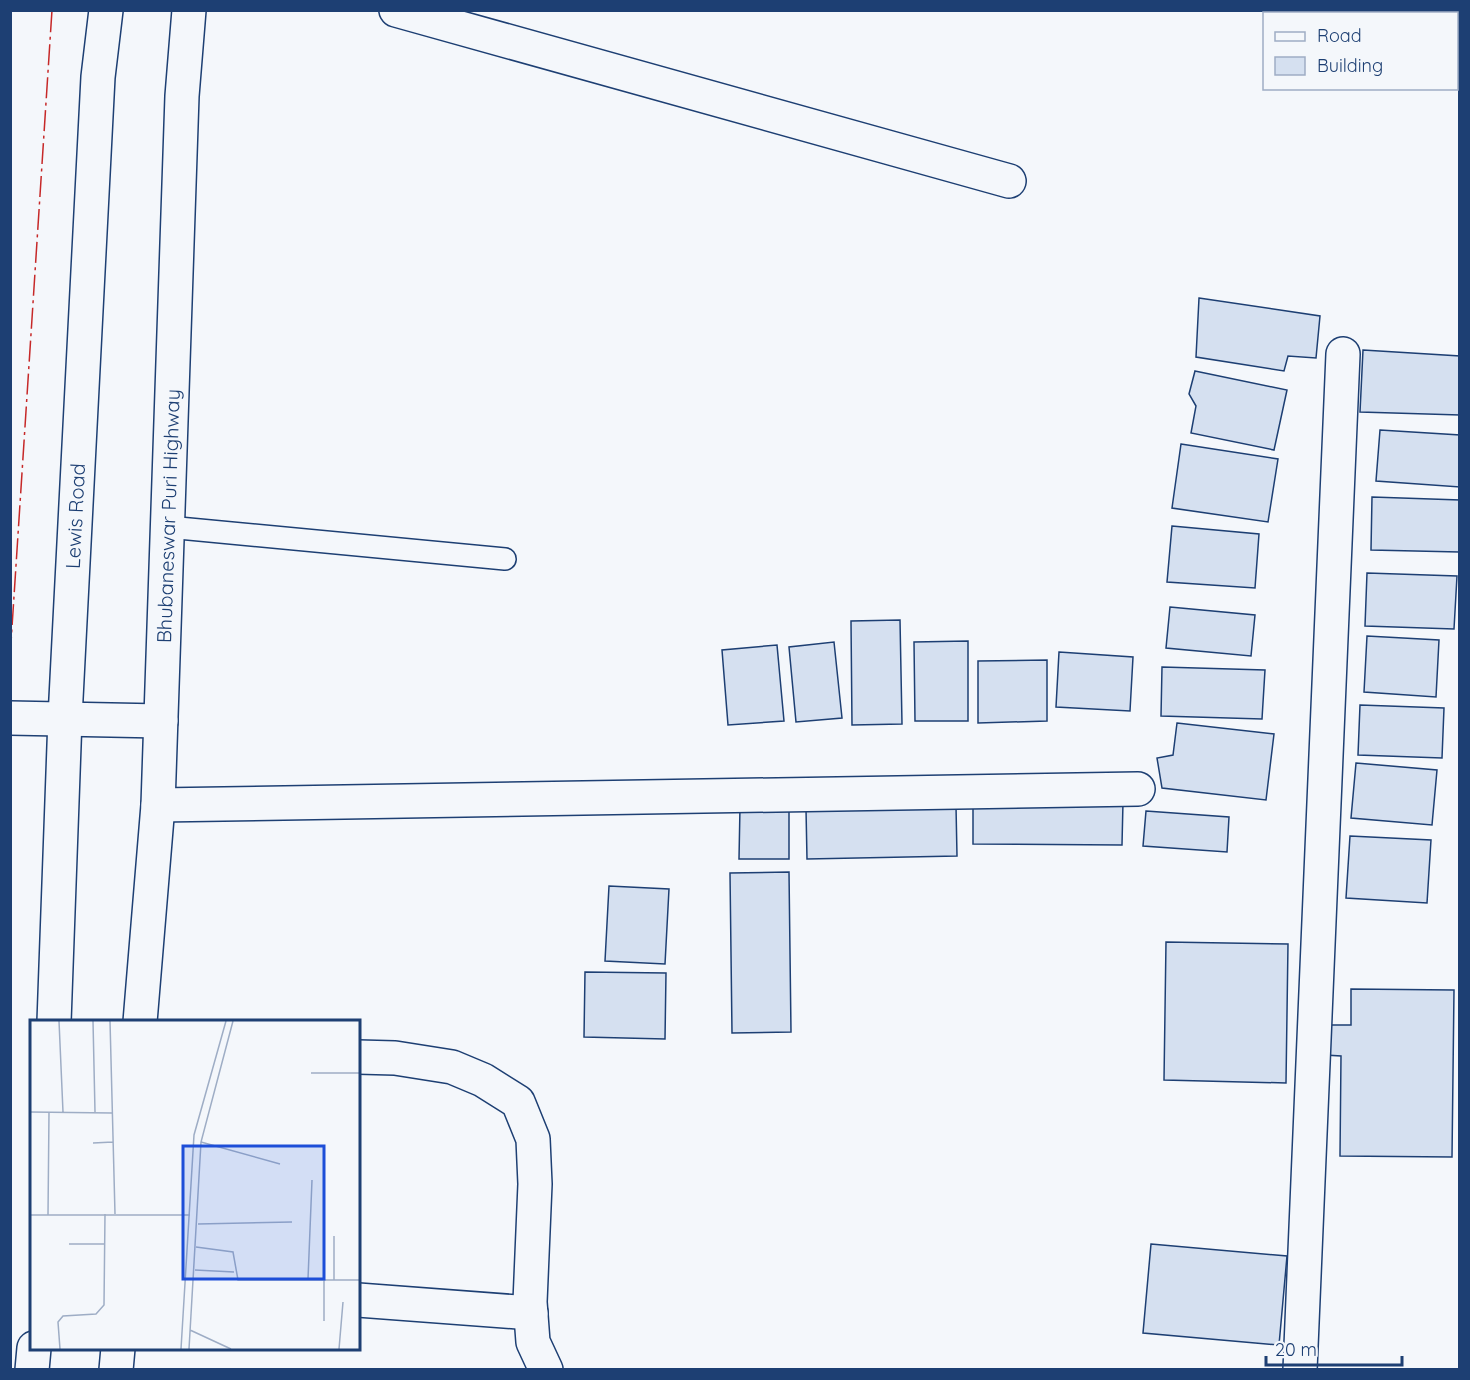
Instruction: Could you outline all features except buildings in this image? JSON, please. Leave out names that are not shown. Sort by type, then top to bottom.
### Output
[{"type":"main road","name":"Lewis Road","points":[[54,1020],[64,718],[98,77],[106,10]]},
{"type":"main road","name":"Bhubaneswar Puri Highway","points":[[140,1020],[158,805],[182,96],[189,10]]},
{"type":"main road","points":[[396,10],[1009,181]]},
{"type":"main road","points":[[1300,1370],[1343,354]]},
{"type":"main road","points":[[10,718],[161,720]]},
{"type":"main road","points":[[158,805],[1138,789]]},
{"type":"main road","points":[[360,1057],[395,1058],[452,1068],[483,1080],[518,1102],[533,1139],[535,1184],[531,1313],[533,1342],[546,1370]]},
{"type":"main road","points":[[360,1300],[531,1313]]},
{"type":"main road","points":[[32,1370],[34,1350]]},
{"type":"main road","points":[[116,1370],[118,1350]]},
{"type":"lane","points":[[168,527],[505,559]]},
{"type":"power","points":[[10,658],[52,10]]}]
